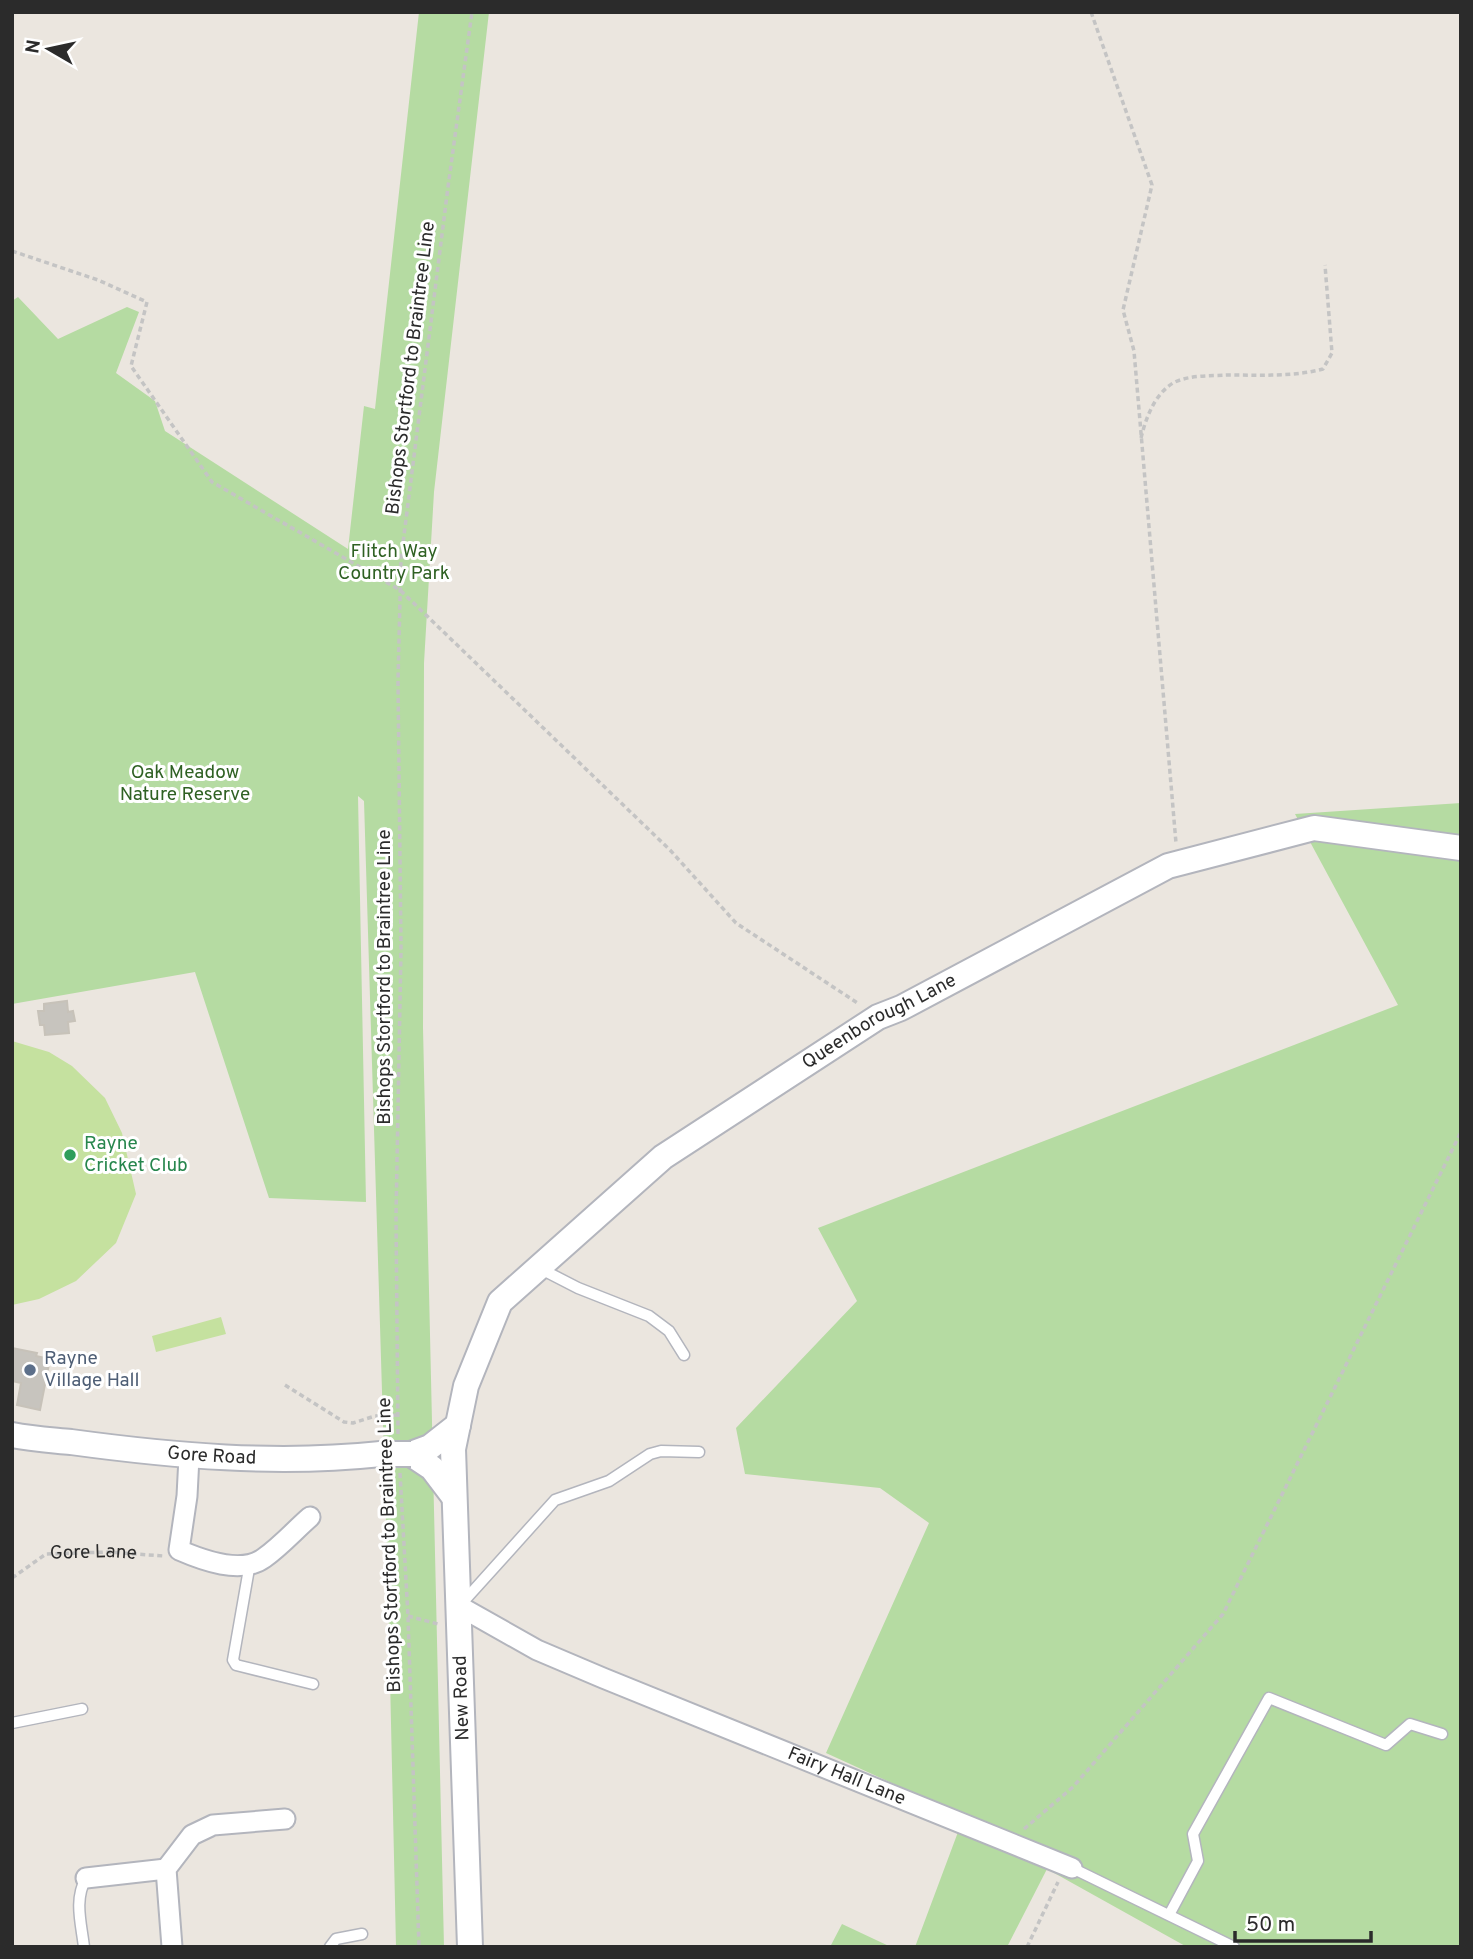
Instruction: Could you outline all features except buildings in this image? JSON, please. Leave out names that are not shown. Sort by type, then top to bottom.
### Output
[{"type":"street","name":"Queenborough Lane","points":[[453,1449],[466,1386],[500,1303],[663,1157],[878,1017],[901,1008],[1178,863],[1314,828],[1461,848]]},
{"type":"street","points":[[398,1453],[430,1447],[458,1425]]},
{"type":"street","name":"Gore Road","points":[[12,1435],[189,1457],[326,1460],[398,1453]]},
{"type":"street","name":"New Road","points":[[453,1449],[470,1947]]},
{"type":"street","points":[[398,1453],[432,1468],[454,1497]]},
{"type":"street","points":[[189,1457],[187,1496],[179,1550],[204,1561],[240,1565],[262,1560],[310,1517]]},
{"type":"street","name":"Fairy Hall Lane","points":[[460,1618],[1068,1867]]},
{"type":"street","points":[[172,1947],[166,1870],[192,1835],[213,1825],[285,1819]]},
{"type":"street","points":[[86,1878],[166,1870]]},
{"type":"lane","points":[[537,1268],[578,1288],[649,1316],[670,1331],[684,1355]]},
{"type":"lane","points":[[460,1618],[555,1500],[609,1481],[650,1454],[661,1451],[699,1452]]},
{"type":"lane","points":[[250,1563],[233,1660],[236,1665],[313,1684]]},
{"type":"lane","points":[[1169,1915],[1198,1861],[1193,1834],[1269,1698],[1386,1745],[1410,1724],[1442,1734]]},
{"type":"lane","points":[[12,1723],[82,1709]]},
{"type":"lane","name":"Fairy Hall Lane","points":[[1068,1867],[1234,1947]]},
{"type":"lane","points":[[84,1947],[78,1904],[79,1889],[86,1878]]},
{"type":"lane","points":[[330,1947],[336,1939],[362,1934]]},
{"type":"path","name":"Bishops Stortford to Braintree Line","points":[[419,1947],[408,1616],[397,1415],[396,1216],[401,949],[398,681],[400,590],[401,559],[472,12]]},
{"type":"path","points":[[1091,12],[1153,185],[1123,310],[1134,351],[1178,863]]},
{"type":"path","points":[[12,251],[98,280],[148,302],[131,366],[212,482],[400,590],[670,850],[736,923],[878,1017]]},
{"type":"path","points":[[1140,442],[1147,416],[1161,395],[1174,383],[1202,376],[1304,374],[1323,369],[1332,353],[1325,265]]},
{"type":"path","points":[[1008,1842],[1073,1787],[1223,1614],[1461,1132]]},
{"type":"path","points":[[285,1385],[344,1422],[353,1423],[375,1416],[397,1415]]},
{"type":"path","name":"Gore Lane","points":[[12,1577],[46,1554],[108,1552],[166,1556],[179,1550]]},
{"type":"path","points":[[408,1616],[460,1618]]},
{"type":"path","points":[[1027,1947],[1068,1867]]},
{"type":"green space","points":[[419,12],[489,12],[434,492],[424,663],[423,1028],[444,1947],[396,1947],[364,801],[358,796],[366,1202],[269,1198],[195,972],[12,1004],[12,301],[18,297],[58,339],[127,307],[139,312],[116,373],[155,401],[165,431],[348,549],[364,406],[375,409]]},
{"type":"green space","points":[[1461,803],[1461,1947],[1187,1947],[1047,1869],[1007,1947],[915,1947],[964,1816],[826,1753],[929,1523],[880,1488],[745,1474],[736,1428],[857,1301],[818,1228],[1398,1005],[1295,814]]},
{"type":"green space","name":"Rayne Cricket Club","points":[[12,1041],[49,1052],[72,1066],[105,1098],[122,1133],[136,1194],[116,1243],[76,1281],[39,1299],[12,1305]]},
{"type":"green space","points":[[221,1317],[226,1334],[156,1352],[152,1336]]},
{"type":"green space","points":[[842,1924],[891,1947],[830,1947]]},
{"type":"place","name":"Rayne Cricket Club","points":[[70,1155]]},
{"type":"place","name":"Rayne Village Hall","points":[[30,1370]]},
{"type":"park label","name":"Flitch Way Country Park","points":[[394,563]]},
{"type":"park label","name":"Oak Meadow Nature Reserve","points":[[185,784]]}]
